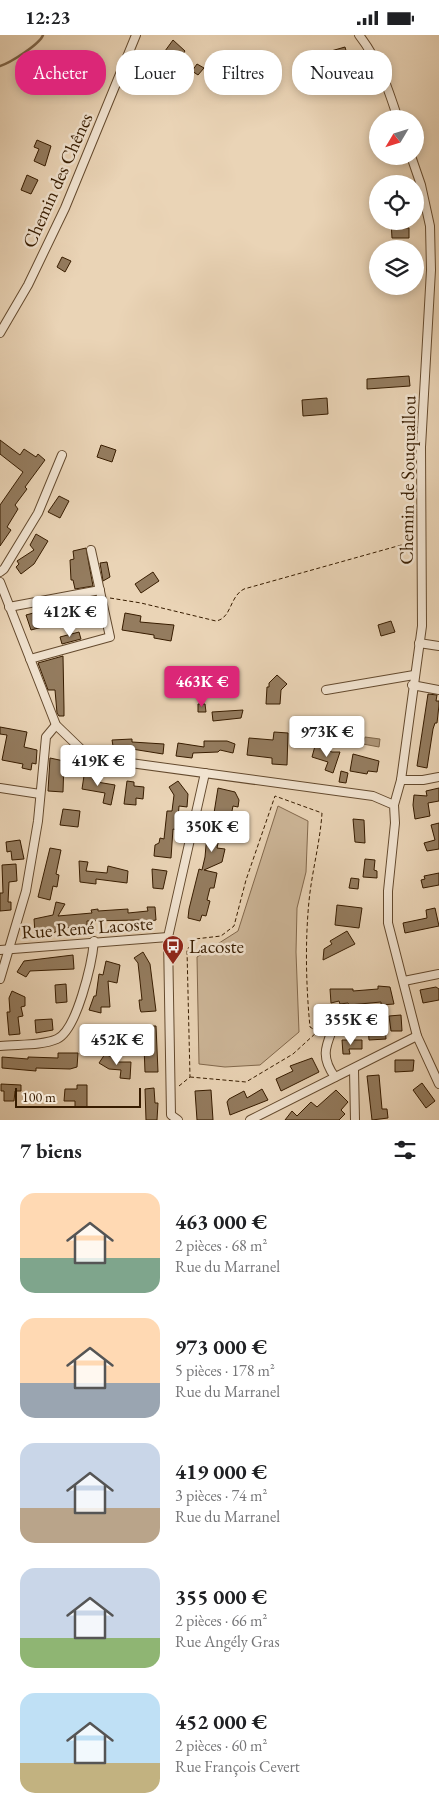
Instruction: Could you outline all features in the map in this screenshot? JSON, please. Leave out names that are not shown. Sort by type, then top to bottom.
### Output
[{"type":"street","name":"Chemin des Chênes","points":[[0,333],[28,285],[65,208],[136,35]]},
{"type":"street","points":[[359,35],[373,54],[383,74],[395,110]]},
{"type":"street","name":"Chemin de Souquallou","points":[[414,165],[421,185],[430,226],[432,270],[421,447],[422,626],[412,685],[401,780],[394,805],[395,823],[388,891],[388,923],[417,1036],[439,1083]]},
{"type":"street","points":[[0,572],[4,569],[38,513],[62,455]]},
{"type":"street","points":[[30,659],[110,637],[91,550]]},
{"type":"street","points":[[0,583],[56,725],[84,752],[102,759],[373,795],[394,805]]},
{"type":"street","points":[[9,607],[101,593]]},
{"type":"street","points":[[419,643],[439,646]]},
{"type":"street","points":[[326,690],[414,675]]},
{"type":"street","points":[[412,685],[439,690]]},
{"type":"street","points":[[0,979],[26,891],[38,821],[46,737],[56,725]]},
{"type":"street","points":[[178,1120],[171,1115],[168,937],[205,773]]},
{"type":"street","points":[[401,780],[423,781],[439,777]]},
{"type":"street","points":[[0,787],[40,793]]},
{"type":"street","name":"Rue René Lacoste","points":[[0,950],[94,941],[168,937]]},
{"type":"street","points":[[0,1046],[46,1042],[66,1033],[73,1020],[92,957],[94,941]]},
{"type":"street","points":[[404,981],[439,974]]},
{"type":"street","points":[[335,1077],[328,1068],[324,1055],[336,1020],[347,1019]]},
{"type":"street","points":[[250,1120],[417,1036]]},
{"type":"street","points":[[354,1069],[356,1120]]},
{"type":"path","points":[[101,593],[216,621],[222,620],[227,615],[234,598],[244,589],[423,539]]},
{"type":"path","points":[[190,1077],[187,950],[195,939],[221,936],[234,926],[246,880],[275,797],[322,813],[320,842],[309,901],[306,987],[310,1027],[330,1040]]},
{"type":"path","points":[[171,1093],[190,1077],[246,1082],[293,1054],[317,1032]]},
{"type":"shaded area","points":[[365,737],[380,739],[379,747],[363,744]]},
{"type":"shaded area","points":[[278,806],[308,821],[306,872],[297,908],[296,952],[299,1032],[260,1065],[225,1067],[199,1064],[197,957],[238,931]]},
{"type":"building","points":[[173,40],[184,50],[166,50]]},
{"type":"building","points":[[345,47],[346,50],[334,50]]},
{"type":"building","points":[[197,64],[204,68],[198,75],[194,72]]},
{"type":"building","points":[[37,140],[51,146],[45,166],[34,161],[39,149],[34,147]]},
{"type":"building","points":[[27,175],[38,180],[31,194],[21,190]]},
{"type":"building","points":[[392,230],[409,230],[409,238],[392,238]]},
{"type":"building","points":[[62,257],[71,261],[65,272],[57,267]]},
{"type":"building","points":[[409,376],[410,386],[367,389],[367,379]]},
{"type":"building","points":[[327,398],[328,414],[303,416],[302,400]]},
{"type":"building","points":[[0,440],[20,455],[24,449],[36,457],[38,454],[45,460],[25,487],[27,489],[15,505],[18,509],[7,527],[11,530],[0,546],[0,505],[23,472],[0,454]]},
{"type":"building","points":[[101,445],[116,450],[112,462],[97,457]]},
{"type":"building","points":[[59,496],[69,501],[60,518],[48,512]]},
{"type":"building","points":[[36,534],[48,541],[34,564],[21,574],[16,567],[19,564],[17,561],[34,550],[30,545]]},
{"type":"building","points":[[86,548],[93,586],[75,589],[73,580],[71,580],[70,560],[74,559],[73,551]]},
{"type":"building","points":[[107,562],[110,577],[103,581],[100,563]]},
{"type":"building","points":[[153,572],[159,581],[141,593],[135,584]]},
{"type":"building","points":[[95,597],[97,603],[58,612],[57,604]]},
{"type":"building","points":[[37,612],[39,617],[47,614],[50,625],[31,630],[26,615]]},
{"type":"building","points":[[125,613],[141,616],[140,622],[174,625],[171,641],[154,638],[154,635],[122,630]]},
{"type":"building","points":[[391,621],[395,632],[381,636],[378,625]]},
{"type":"building","points":[[79,632],[81,639],[62,644],[60,637]]},
{"type":"building","points":[[63,656],[64,716],[59,716],[57,713],[55,690],[48,690],[38,663]]},
{"type":"building","points":[[277,675],[287,684],[281,690],[280,704],[266,704],[267,687],[269,687],[269,683]]},
{"type":"building","points":[[428,694],[437,695],[436,701],[439,701],[439,705],[427,768],[417,766]]},
{"type":"building","points":[[198,704],[205,704],[206,712],[198,712]]},
{"type":"building","points":[[243,710],[241,718],[213,721],[212,712]]},
{"type":"building","points":[[0,727],[27,732],[24,747],[37,750],[36,764],[32,763],[31,770],[22,768],[23,764],[2,760],[7,735],[0,734]]},
{"type":"building","points":[[274,732],[288,733],[287,765],[272,764],[272,758],[247,755],[249,738],[273,740]]},
{"type":"building","points":[[132,739],[132,742],[164,744],[163,754],[113,746],[112,740]]},
{"type":"building","points":[[204,741],[227,741],[235,744],[233,753],[220,750],[218,752],[193,753],[192,758],[176,756],[178,743],[204,747]]},
{"type":"building","points":[[315,746],[332,752],[340,752],[333,773],[325,770],[328,762],[312,757]]},
{"type":"building","points":[[353,754],[379,761],[377,772],[368,771],[367,774],[350,771]]},
{"type":"building","points":[[50,758],[64,761],[63,792],[48,791]]},
{"type":"building","points":[[85,769],[94,771],[93,780],[115,785],[111,805],[103,803],[105,793],[82,789]]},
{"type":"building","points":[[341,771],[348,773],[346,783],[339,782]]},
{"type":"building","points":[[127,781],[134,782],[134,786],[144,787],[143,799],[136,798],[136,805],[124,804]]},
{"type":"building","points":[[178,781],[188,794],[187,807],[179,806],[177,830],[173,829],[171,858],[154,856],[155,845],[159,843],[160,838],[164,839],[167,811],[172,811],[174,795],[169,787]]},
{"type":"building","points":[[218,788],[235,792],[239,800],[238,807],[233,806],[231,816],[228,816],[226,831],[220,834],[217,848],[225,849],[222,862],[204,870],[217,873],[214,888],[210,888],[207,900],[210,901],[206,916],[202,915],[200,921],[188,918],[189,909],[199,869],[202,870],[209,812],[214,813]]},
{"type":"building","points":[[439,788],[439,801],[428,803],[430,816],[415,819],[414,795],[427,796],[426,791]]},
{"type":"building","points":[[63,809],[80,811],[78,827],[60,825]]},
{"type":"building","points":[[353,819],[364,820],[365,843],[355,842]]},
{"type":"building","points":[[439,823],[439,849],[427,851],[424,843],[435,840],[431,825]]},
{"type":"building","points":[[20,840],[24,859],[12,860],[11,851],[7,852],[6,842]]},
{"type":"building","points":[[50,848],[61,850],[56,874],[59,875],[57,887],[53,886],[50,900],[38,897]]},
{"type":"building","points":[[365,859],[375,860],[374,870],[377,871],[377,878],[363,877]]},
{"type":"building","points":[[79,861],[88,862],[86,871],[107,873],[108,866],[128,871],[127,883],[96,879],[96,884],[80,882]]},
{"type":"building","points":[[16,864],[17,881],[9,882],[8,902],[11,902],[11,910],[0,911],[0,893],[3,893],[2,865]]},
{"type":"building","points":[[152,869],[167,871],[163,889],[153,888]]},
{"type":"building","points":[[439,873],[439,885],[423,888],[421,880],[425,879],[424,876]]},
{"type":"building","points":[[351,878],[359,879],[358,889],[349,888]]},
{"type":"building","points":[[56,902],[65,904],[58,916],[92,913],[91,910],[98,909],[98,911],[128,909],[128,913],[148,911],[147,907],[155,907],[156,920],[139,923],[139,920],[87,921],[87,926],[64,928],[53,933],[35,933],[34,919],[53,915]]},
{"type":"building","points":[[337,905],[362,908],[359,928],[335,925]]},
{"type":"building","points":[[435,908],[439,926],[405,933],[403,923],[427,918],[426,910]]},
{"type":"building","points":[[347,931],[355,944],[323,960],[324,949],[332,944],[330,941]]},
{"type":"building","points":[[143,952],[150,964],[156,1011],[141,1012],[140,1009],[139,1000],[142,1000],[138,963],[134,958]]},
{"type":"building","points":[[73,955],[74,969],[30,971],[26,977],[17,972],[24,961]]},
{"type":"building","points":[[106,961],[120,965],[117,983],[108,981],[110,1007],[101,1007],[101,1013],[89,1010],[94,996],[96,996],[99,974],[103,975]]},
{"type":"building","points":[[66,984],[67,1002],[56,1003],[55,985]]},
{"type":"building","points":[[378,986],[390,987],[394,1004],[381,1005],[381,1002],[349,1005],[348,1003],[340,1004],[339,1001],[331,1003],[330,989],[353,989],[353,991],[378,989]]},
{"type":"building","points":[[436,987],[439,989],[439,1000],[423,1003],[420,990]]},
{"type":"building","points":[[12,991],[25,997],[25,1006],[21,1007],[23,1016],[18,1017],[20,1034],[9,1035],[7,1012],[10,1012],[9,998]]},
{"type":"building","points":[[401,1015],[402,1031],[391,1031],[389,1016]]},
{"type":"building","points":[[52,1019],[53,1030],[36,1033],[35,1020]]},
{"type":"building","points":[[85,1025],[93,1025],[91,1035],[85,1035]]},
{"type":"building","points":[[144,1026],[156,1026],[158,1072],[145,1072],[144,1046],[136,1046],[136,1035],[144,1035]]},
{"type":"building","points":[[385,1026],[386,1039],[369,1040],[368,1027]]},
{"type":"building","points":[[342,1040],[362,1040],[362,1049],[349,1049],[350,1054],[343,1054]]},
{"type":"building","points":[[58,1053],[78,1053],[77,1067],[70,1069],[36,1068],[36,1071],[2,1068],[2,1057],[28,1059],[28,1057],[58,1058]]},
{"type":"building","points":[[105,1054],[115,1059],[115,1062],[131,1062],[130,1079],[120,1078],[121,1070],[109,1069],[99,1063]]},
{"type":"building","points":[[312,1058],[319,1072],[281,1091],[276,1079],[293,1071],[290,1066]]},
{"type":"building","points":[[395,1060],[414,1060],[413,1071],[395,1072]]},
{"type":"building","points":[[379,1075],[382,1109],[387,1109],[388,1118],[372,1120],[367,1076]]},
{"type":"building","points":[[422,1083],[435,1101],[426,1108],[413,1090]]},
{"type":"building","points":[[1,1084],[21,1085],[21,1091],[15,1091],[14,1101],[4,1101],[4,1091],[1,1091]]},
{"type":"building","points":[[77,1085],[87,1085],[87,1107],[75,1107],[75,1101],[64,1101],[65,1089],[77,1089]]},
{"type":"building","points":[[154,1088],[155,1103],[158,1103],[157,1120],[146,1120],[145,1089]]},
{"type":"building","points":[[262,1089],[268,1100],[230,1115],[227,1102],[229,1099],[244,1091],[247,1098]]},
{"type":"building","points":[[211,1090],[213,1120],[197,1120],[195,1091]]},
{"type":"building","points":[[336,1090],[348,1102],[341,1110],[345,1114],[339,1120],[285,1120],[292,1111],[297,1116],[311,1102],[317,1107]]},
{"type":"waterway","points":[[0,66],[24,53],[41,39],[43,35]]},
{"type":"place","name":"Lacoste","points":[[173,965]]}]
